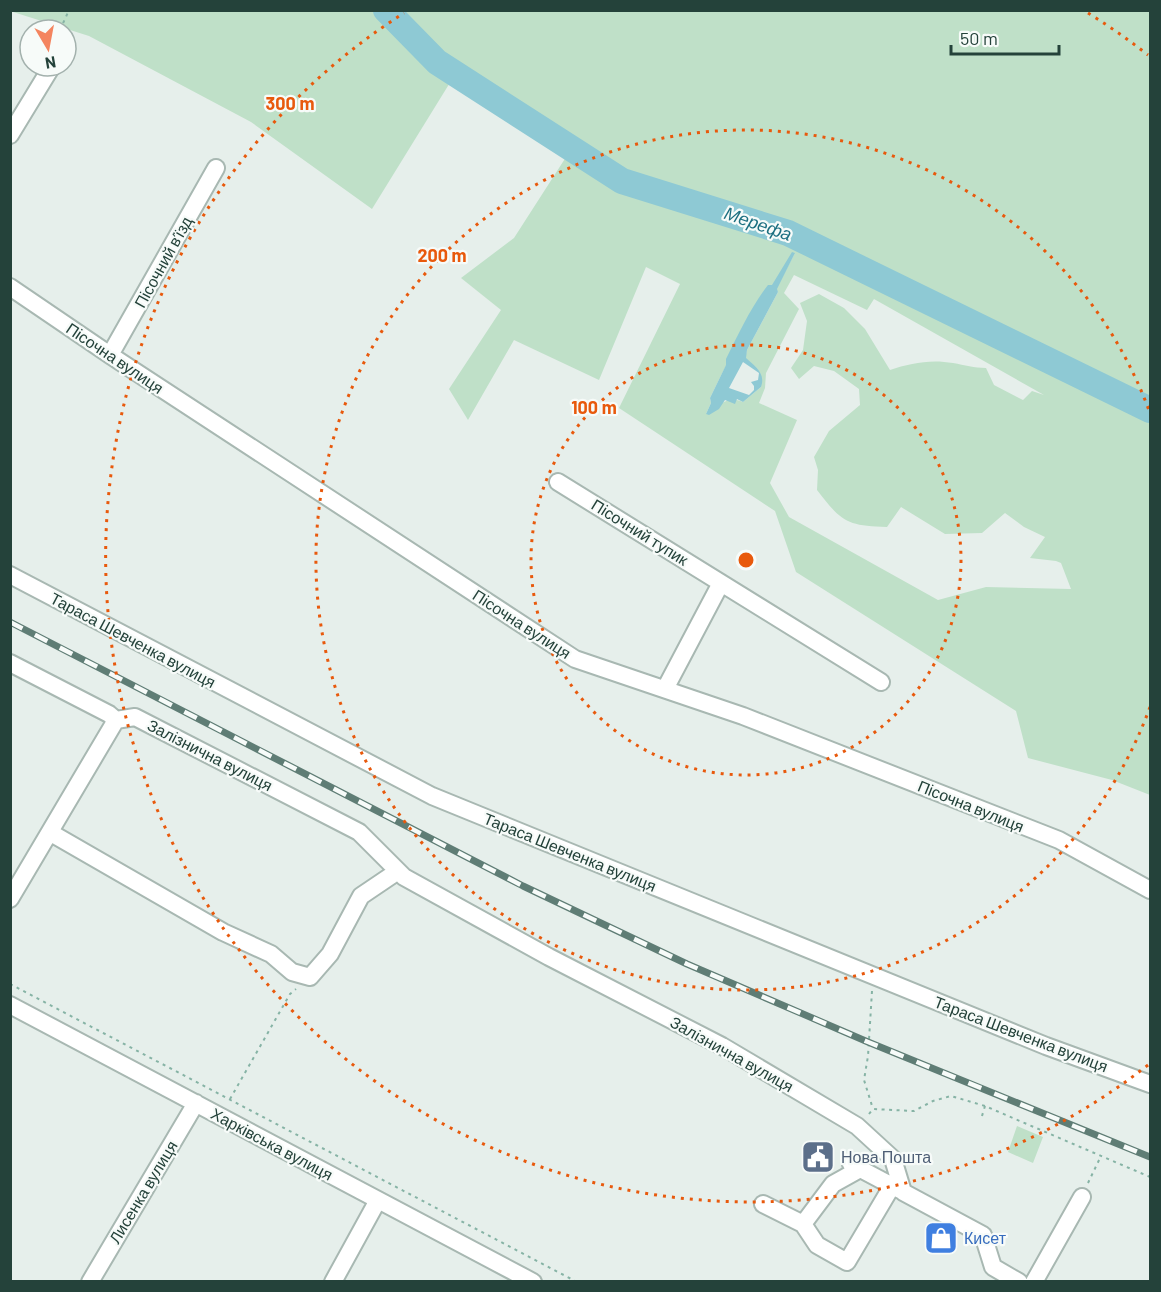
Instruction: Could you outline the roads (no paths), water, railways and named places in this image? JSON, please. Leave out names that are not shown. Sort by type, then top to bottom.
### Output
[{"type":"street","points":[[10,135],[45,78]]},
{"type":"street","name":"Пісочний в’їзд","points":[[110,355],[216,168]]},
{"type":"street","name":"Пісочна вулиця","points":[[10,287],[110,355],[575,659],[753,720],[1059,840],[1150,890]]},
{"type":"street","name":"Пісочний тупик","points":[[558,482],[881,682]]},
{"type":"street","name":"Тараса Шевченка вулиця","points":[[10,575],[432,796],[1046,1046],[1150,1084]]},
{"type":"street","points":[[664,689],[721,583]]},
{"type":"street","name":"Залізнична вулиця","points":[[10,663],[109,714],[116,720],[135,717],[360,832],[404,877],[549,957],[722,1046],[857,1126],[893,1159],[897,1189]]},
{"type":"street","points":[[10,899],[116,720]]},
{"type":"street","points":[[51,833],[223,932],[272,954],[292,972],[310,977],[330,954],[361,896],[398,871]]},
{"type":"street","name":"Харківська вулиця","points":[[10,1005],[533,1281]]},
{"type":"street","name":"Лисенка вулиця","points":[[90,1281],[196,1103]]},
{"type":"street","points":[[803,1224],[833,1184],[855,1167],[983,1235],[993,1267],[1019,1281]]},
{"type":"street","points":[[763,1204],[803,1224],[817,1245],[847,1262],[897,1189]]},
{"type":"street","points":[[1034,1281],[1082,1197]]},
{"type":"street","points":[[333,1281],[378,1200]]},
{"type":"water","points":[[792,252],[795,253],[777,289],[778,292],[747,350],[746,358],[761,374],[761,387],[743,402],[737,399],[735,404],[725,400],[719,409],[709,415],[706,414],[711,403],[710,398],[726,365],[726,359],[762,293],[768,285],[772,285]],"holes":[[[743,362],[759,373],[758,380],[751,382],[754,390],[749,395],[729,388]]]},
{"type":"waterway","name":"Мерефа","points":[[386,10],[437,62],[622,181],[788,233],[1150,410]]},
{"type":"railway","points":[[10,622],[523,886],[687,964],[868,1042],[1150,1157]]},
{"type":"place","name":"Нова Пошта","points":[[818,1157]]},
{"type":"place","name":"Кисет","points":[[941,1238]]}]
